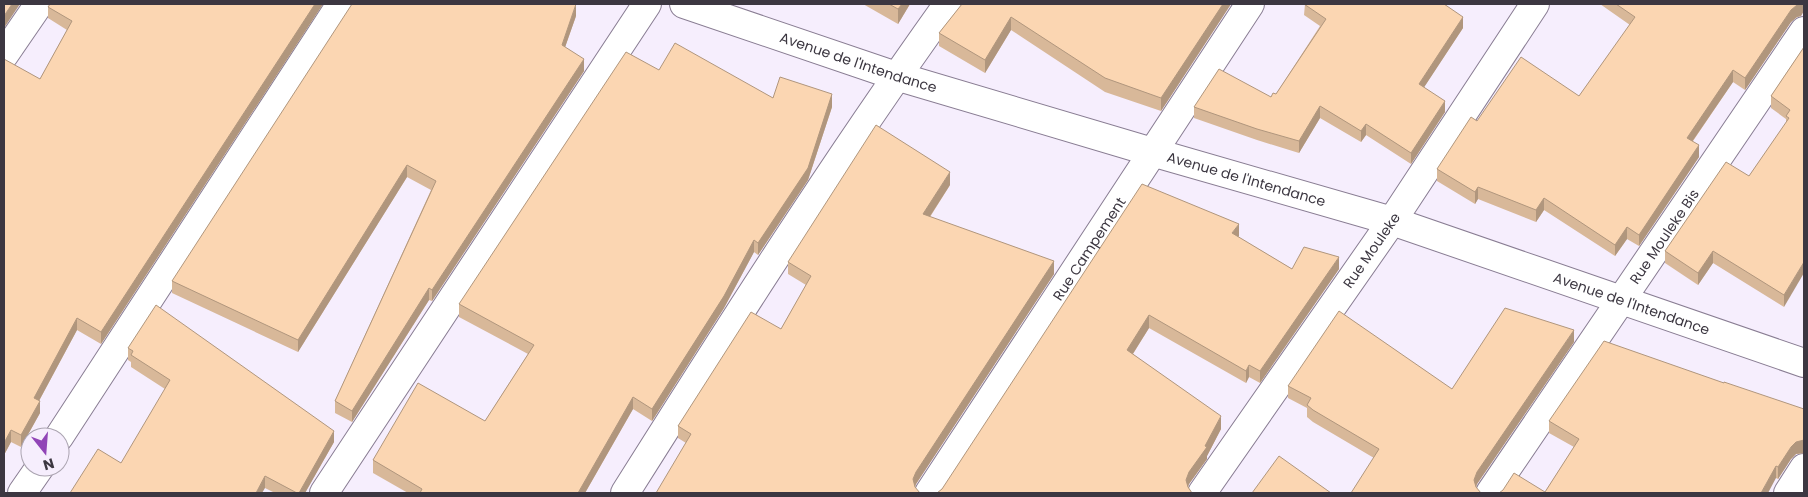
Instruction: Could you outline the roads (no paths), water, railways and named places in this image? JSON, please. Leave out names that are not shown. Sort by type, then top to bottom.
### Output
[{"type":"street","points":[[4,55],[39,4]]},
{"type":"street","points":[[66,427],[341,4]]},
{"type":"street","points":[[324,493],[647,4]]},
{"type":"street","name":"Avenue de l'Intendance","points":[[684,4],[896,76],[1392,221],[1804,362]]},
{"type":"street","points":[[625,493],[723,338],[896,76],[948,4]]},
{"type":"street","name":"Rue Campement","points":[[929,493],[1250,4]]},
{"type":"street","name":"Rue Mouleke","points":[[1202,493],[1392,221],[1535,4]]},
{"type":"street","name":"Rue Mouleke Bis","points":[[1490,493],[1804,31]]},
{"type":"street","points":[[1788,493],[1804,468]]},
{"type":"street","points":[[22,493],[33,477]]}]
